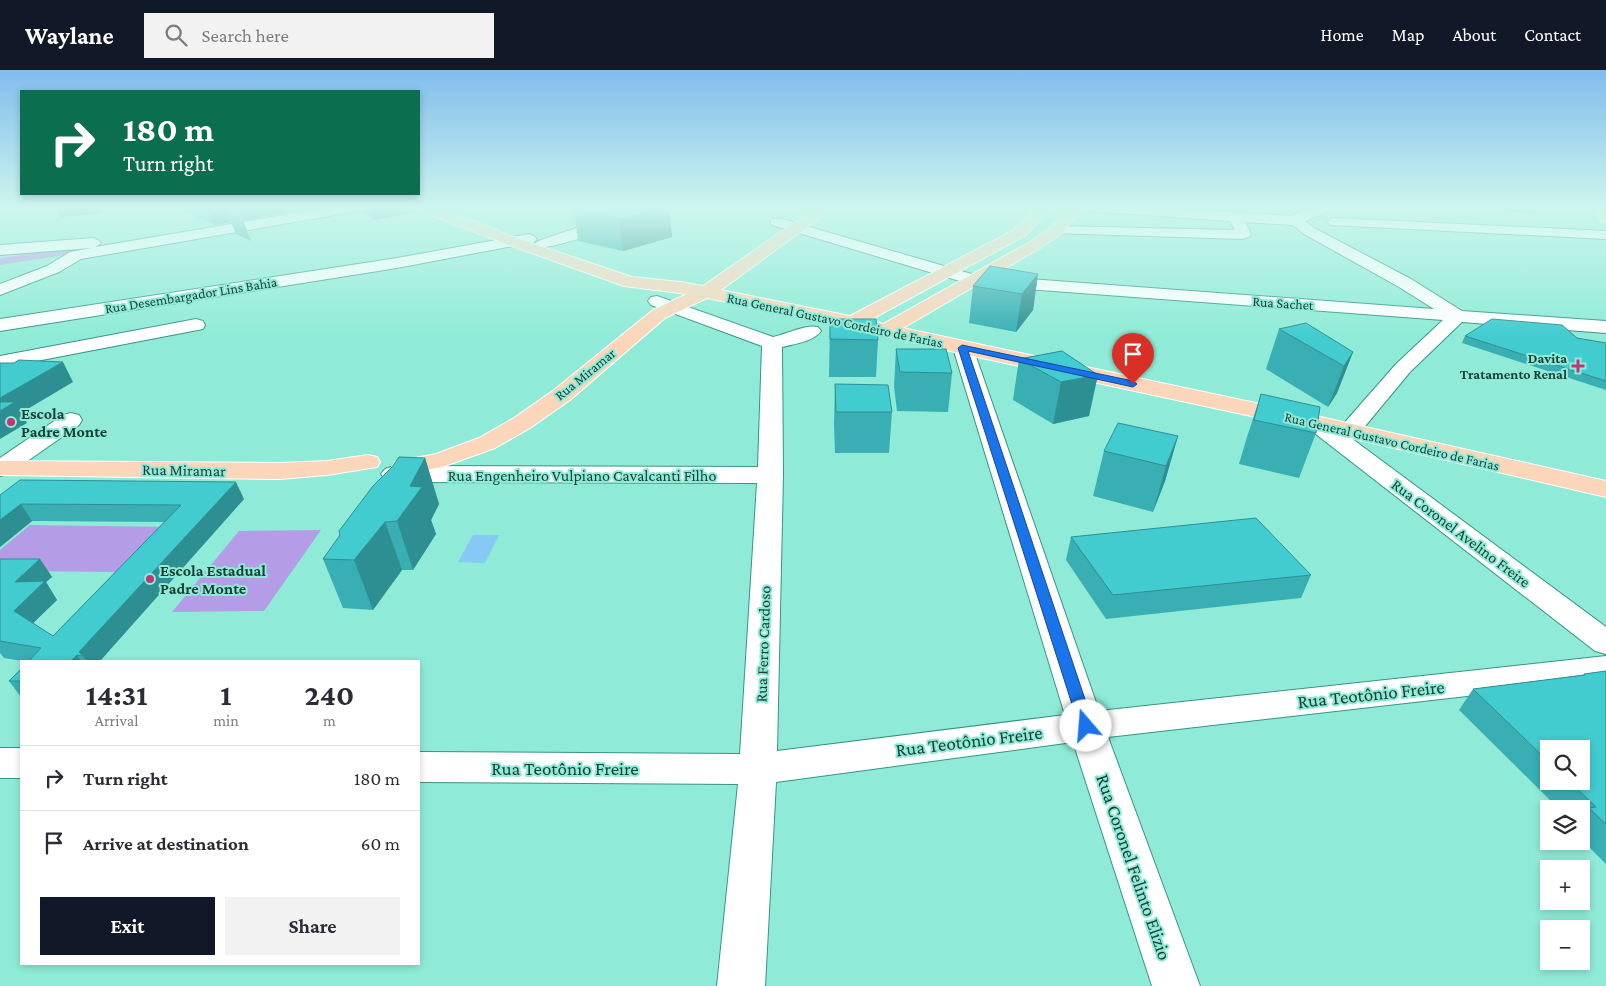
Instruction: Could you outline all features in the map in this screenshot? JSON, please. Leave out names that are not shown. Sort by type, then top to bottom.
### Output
[{"type":"main road","points":[[549,250],[670,298]]},
{"type":"main road","points":[[555,250],[664,280],[670,298]]},
{"type":"main road","name":"Rua Miramar","points":[[0,485],[286,487],[336,482],[367,469],[382,456],[398,465],[425,450],[499,418],[541,393],[670,298],[700,284],[759,250]]},
{"type":"main road","points":[[886,330],[997,250]]},
{"type":"main road","points":[[853,322],[1026,250]]},
{"type":"main road","points":[[630,282],[650,294],[670,298]]},
{"type":"main road","name":"Rua General Gustavo Cordeiro de Farias","points":[[700,284],[962,348],[1316,423],[1606,489]]},
{"type":"main road","name":"Rua Miramar","points":[[0,468],[280,471],[327,468],[367,469]]},
{"type":"street","points":[[19,265],[106,250]]},
{"type":"street","points":[[13,310],[387,250]]},
{"type":"street","points":[[429,250],[442,255]]},
{"type":"street","name":"Rua Desembargador Lins Bahia","points":[[0,325],[222,292],[477,250]]},
{"type":"street","name":"Rua Sachet","points":[[874,250],[961,276],[1606,327]]},
{"type":"street","points":[[1344,250],[1405,282],[1458,316],[1403,368],[1348,431]]},
{"type":"street","points":[[0,290],[53,269],[76,255]]},
{"type":"street","points":[[670,298],[772,343],[796,338],[811,331]]},
{"type":"street","points":[[0,362],[196,326]]},
{"type":"street","name":"Rua Ferro Cardoso","points":[[741,986],[758,769],[770,475],[772,343]]},
{"type":"street","name":"Rua Coronel Felinto Elizio","points":[[962,348],[1086,726],[1176,986]]},
{"type":"street","points":[[0,468],[71,420]]},
{"type":"street","name":"Rua Coronel Avelino Freire","points":[[1316,423],[1606,643]]},
{"type":"street","name":"Rua Engenheiro Vulpiano Cavalcanti Filho","points":[[398,465],[770,475]]},
{"type":"street","name":"Rua Teotônio Freire","points":[[420,768],[758,769],[1086,726],[1606,668]]},
{"type":"street","points":[[0,763],[20,763]]},
{"type":"shaded area","points":[[57,250],[96,250],[0,265],[0,258]]},
{"type":"shaded area","points":[[30,525],[169,527],[123,572],[0,571],[0,550]]},
{"type":"shaded area","points":[[321,530],[264,611],[172,612],[239,531]]},
{"type":"water","points":[[473,535],[499,535],[485,563],[458,562]]},
{"type":"building","points":[[990,266],[1038,274],[1022,294],[973,286]]},
{"type":"building","points":[[830,319],[876,319],[878,340],[830,339]]},
{"type":"building","points":[[1492,319],[1562,325],[1577,338],[1606,343],[1606,381],[1465,336]]},
{"type":"building","points":[[1306,323],[1353,352],[1344,366],[1279,329]]},
{"type":"building","points":[[896,349],[946,349],[952,373],[900,372]]},
{"type":"building","points":[[1062,351],[1098,375],[1061,382],[1019,359]]},
{"type":"building","points":[[19,360],[63,362],[0,398],[0,363],[14,363]]},
{"type":"building","points":[[835,384],[888,385],[892,412],[836,412]]},
{"type":"building","points":[[1261,394],[1320,407],[1316,433],[1254,420]]},
{"type":"building","points":[[0,402],[15,402],[0,411]]},
{"type":"building","points":[[1118,423],[1178,436],[1166,466],[1104,451]]},
{"type":"building","points":[[399,457],[425,458],[410,486],[422,487],[397,521],[385,522],[354,560],[323,559],[340,535],[339,531],[373,486]]},
{"type":"building","points":[[20,480],[236,482],[79,652],[83,656],[77,655],[72,660],[30,660],[41,648],[0,641],[0,559],[40,559],[15,582],[45,581],[14,611],[53,636],[181,505],[21,504],[0,520],[0,495]]},
{"type":"building","points":[[1256,518],[1311,575],[1113,595],[1071,537]]},
{"type":"building","points":[[20,670],[20,681],[9,681]]},
{"type":"building","points":[[1606,671],[1606,824],[1590,809],[1596,807],[1578,790],[1590,790],[1590,740],[1540,740],[1540,753],[1473,689]]},
{"type":"place","name":"Davita Tratamento Renal","points":[[1578,366]]},
{"type":"place","name":"Escola Padre Monte","points":[[11,422]]},
{"type":"place","name":"Escola Estadual Padre Monte","points":[[150,579]]},
{"type":"route","points":[[1086,726],[1010,489],[962,348],[1133,384]]}]
